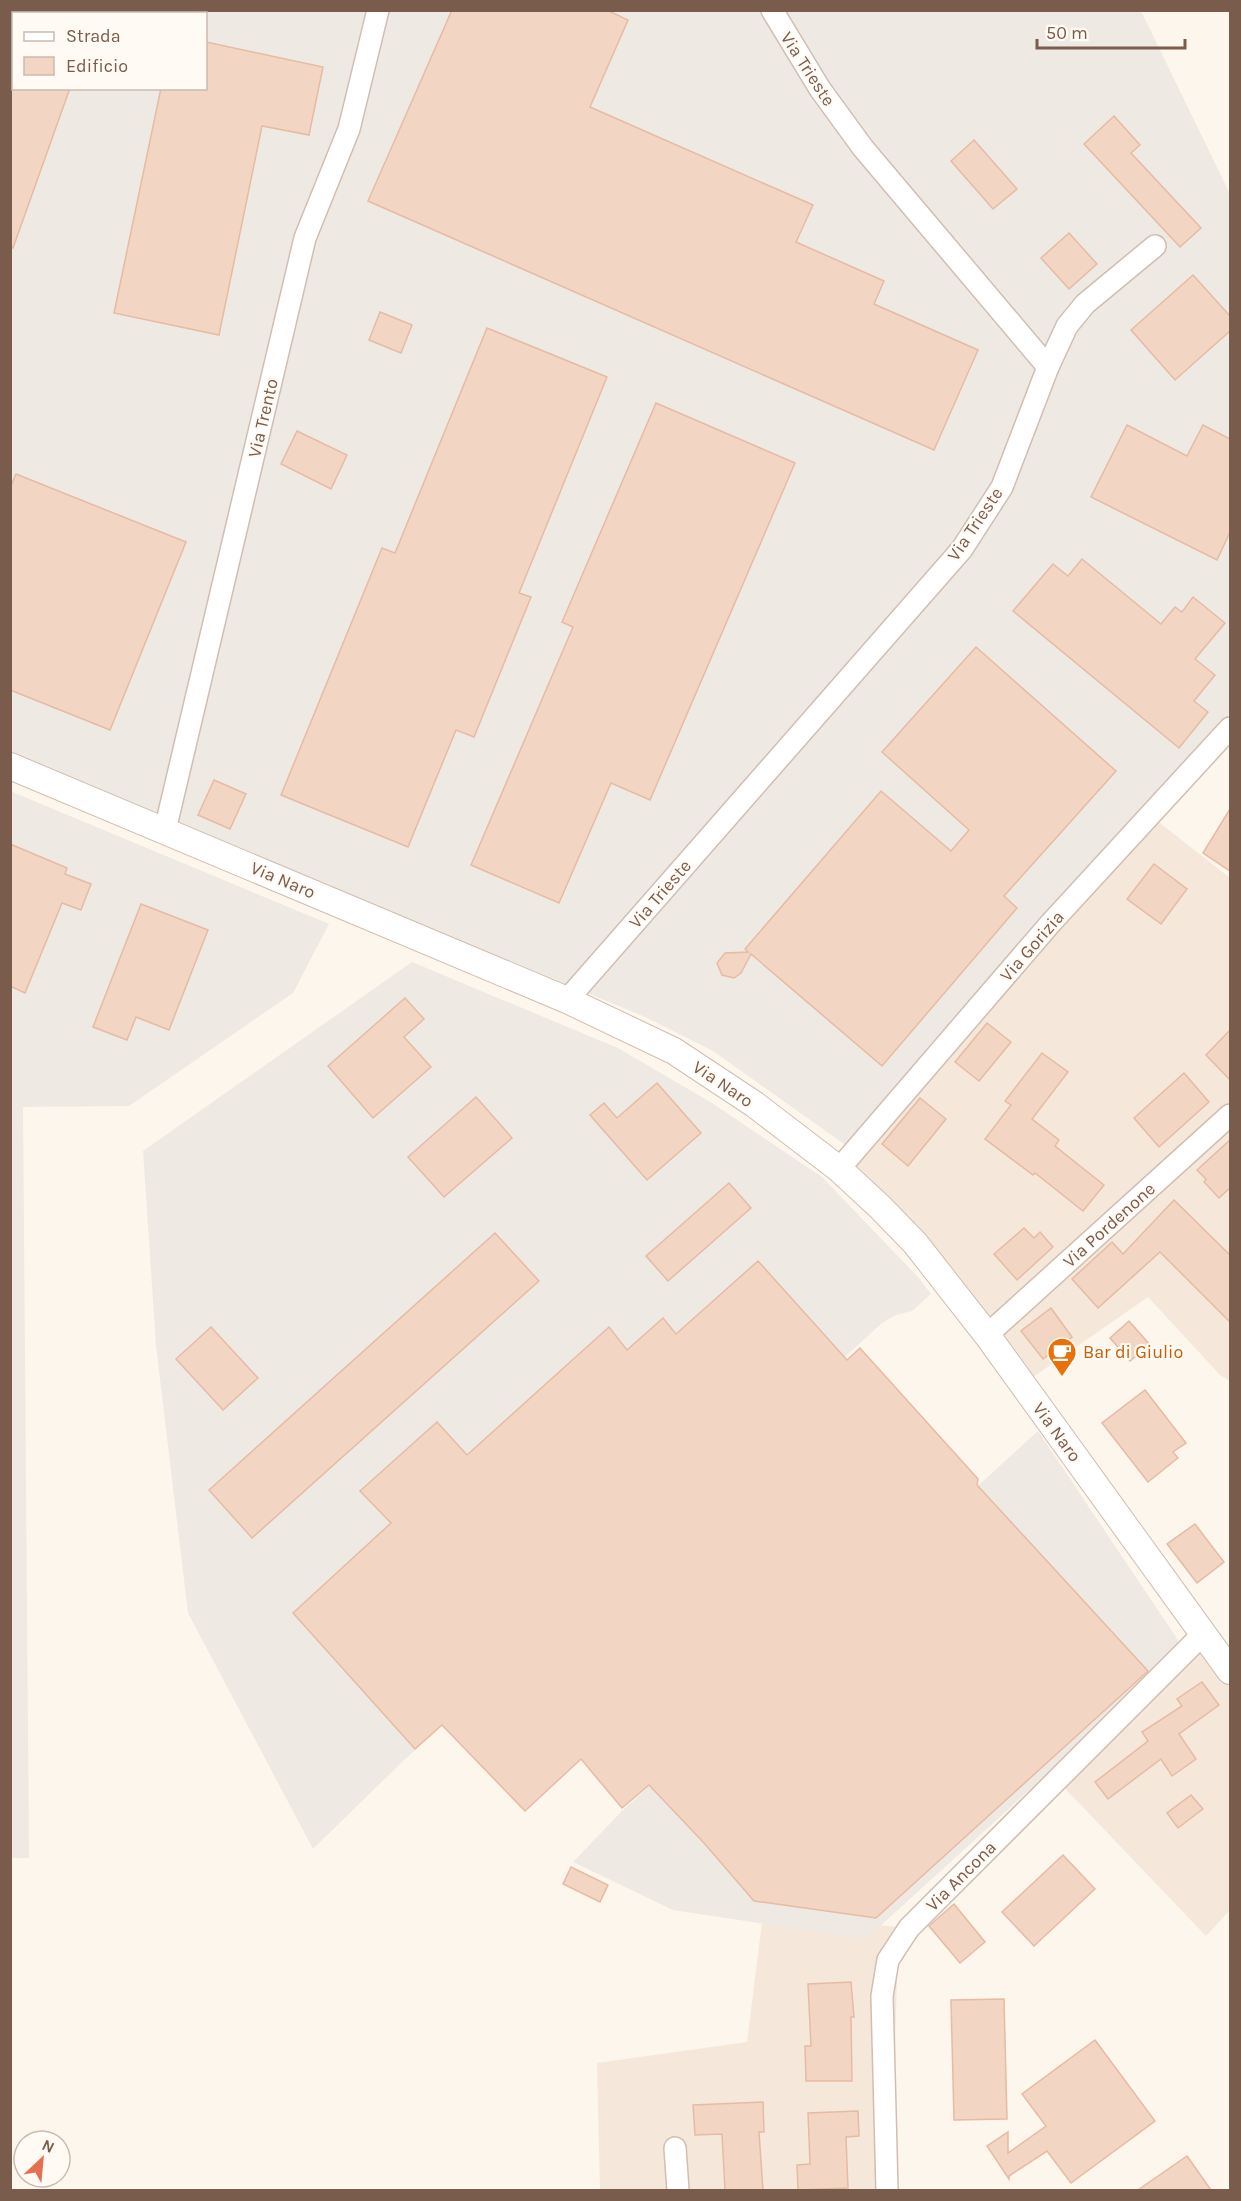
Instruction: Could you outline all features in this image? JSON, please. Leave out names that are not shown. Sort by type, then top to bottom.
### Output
[{"type":"street","name":"Via Trento","points":[[165,830],[305,238],[349,129],[378,10]]},
{"type":"street","name":"Via Trieste","points":[[567,999],[962,549],[1002,487],[1048,368],[863,148],[820,88],[772,10]]},
{"type":"street","points":[[1048,368],[1067,326],[1084,304],[1155,246]]},
{"type":"street","name":"Via Gorizia","points":[[839,1169],[1049,925],[1230,728]]},
{"type":"street","name":"Via Naro","points":[[10,766],[567,999],[650,1038],[754,1104],[839,1169],[915,1243],[987,1335],[1203,1634],[1227,1659]]},
{"type":"street","name":"Via Pordenone","points":[[987,1335],[1230,1115]]},
{"type":"street","name":"Via Ancona","points":[[887,2190],[882,1996],[888,1960],[909,1928],[1203,1634]]},
{"type":"street","points":[[675,2148],[678,2190]]},
{"type":"shaded area","points":[[10,11],[1141,11],[1230,194],[1230,712],[1226,720],[851,1149],[713,1051],[645,1017],[11,752]]},
{"type":"shaded area","points":[[10,791],[329,924],[293,993],[129,1106],[23,1107],[29,1858],[11,1858]]},
{"type":"shaded area","points":[[1151,816],[1230,878],[1230,1381],[1220,1375],[1148,1297],[1023,1384],[839,1169]]},
{"type":"shaded area","points":[[412,962],[618,1048],[712,1103],[822,1177],[918,1277],[931,1294],[912,1311],[896,1315],[882,1323],[402,1762],[313,1849],[188,1613],[156,1346],[143,1151]]},
{"type":"shaded area","points":[[1038,1431],[1184,1649],[866,1939],[673,1910],[573,1862],[622,1811]]},
{"type":"shaded area","points":[[1203,1634],[1230,1671],[1230,1910],[1206,1936],[1057,1780]]},
{"type":"shaded area","points":[[763,1914],[909,1928],[898,1943],[891,2190],[600,2190],[597,2063],[747,2042]]},
{"type":"building","points":[[452,10],[607,10],[628,20],[590,107],[813,205],[796,242],[884,281],[874,304],[978,350],[934,450],[368,201]]},
{"type":"building","points":[[207,42],[323,67],[309,135],[262,126],[219,335],[114,313],[161,90],[207,90]]},
{"type":"building","points":[[10,88],[12,90],[69,90],[13,248],[10,248]]},
{"type":"building","points":[[1114,116],[1140,145],[1131,153],[1201,228],[1180,247],[1084,144]]},
{"type":"building","points":[[974,140],[1017,189],[993,209],[951,161]]},
{"type":"building","points":[[1069,233],[1097,264],[1069,289],[1041,258]]},
{"type":"building","points":[[1193,275],[1230,316],[1230,331],[1175,380],[1131,330]]},
{"type":"building","points":[[380,312],[412,325],[401,353],[369,340]]},
{"type":"building","points":[[487,328],[607,377],[519,593],[531,597],[474,737],[456,730],[408,847],[281,795],[382,548],[395,553]]},
{"type":"building","points":[[656,403],[795,463],[650,800],[611,783],[559,903],[471,865],[573,627],[562,622]]},
{"type":"building","points":[[1127,425],[1187,456],[1203,425],[1230,439],[1230,532],[1217,560],[1091,497]]},
{"type":"building","points":[[297,431],[347,455],[331,489],[281,464]]},
{"type":"building","points":[[16,474],[186,542],[110,730],[10,690],[10,488]]},
{"type":"building","points":[[1082,559],[1161,624],[1175,607],[1182,612],[1193,597],[1225,623],[1195,659],[1215,675],[1194,701],[1208,712],[1179,748],[1013,611],[1053,564],[1068,576]]},
{"type":"building","points":[[976,647],[1116,771],[1004,896],[1017,908],[882,1066],[751,954],[741,973],[734,978],[722,975],[717,963],[725,953],[748,952],[745,949],[881,791],[951,851],[969,830],[882,752]]},
{"type":"building","points":[[214,780],[246,794],[230,829],[198,815]]},
{"type":"building","points":[[1230,809],[1230,871],[1203,853]]},
{"type":"building","points":[[10,844],[67,868],[65,874],[91,884],[81,910],[62,903],[25,993],[10,986]]},
{"type":"building","points":[[1154,864],[1187,889],[1161,924],[1127,899]]},
{"type":"building","points":[[141,904],[208,930],[169,1030],[136,1017],[127,1040],[93,1027]]},
{"type":"building","points":[[405,998],[424,1019],[404,1037],[431,1067],[373,1118],[328,1066]]},
{"type":"building","points":[[987,1023],[1011,1042],[979,1081],[955,1062]]},
{"type":"building","points":[[1230,1030],[1230,1080],[1206,1055]]},
{"type":"building","points":[[1042,1053],[1068,1072],[1032,1119],[1059,1140],[1055,1146],[1104,1185],[1083,1211],[1035,1173],[1033,1175],[985,1139],[1011,1105],[1005,1101]]},
{"type":"building","points":[[1184,1073],[1209,1102],[1159,1147],[1134,1118]]},
{"type":"building","points":[[657,1083],[701,1133],[647,1180],[590,1115],[604,1103],[617,1118]]},
{"type":"building","points":[[476,1097],[512,1138],[444,1197],[408,1157]]},
{"type":"building","points":[[920,1098],[946,1119],[908,1166],[882,1144]]},
{"type":"building","points":[[1230,1140],[1230,1188],[1219,1198],[1204,1182],[1206,1179],[1197,1170]]},
{"type":"building","points":[[729,1183],[751,1208],[668,1281],[646,1256]]},
{"type":"building","points":[[1174,1200],[1230,1255],[1230,1322],[1160,1252],[1098,1308],[1072,1279],[1112,1242],[1123,1254]]},
{"type":"building","points":[[1024,1228],[1034,1238],[1040,1232],[1053,1247],[1017,1280],[994,1254]]},
{"type":"building","points":[[495,1233],[539,1281],[252,1538],[209,1490]]},
{"type":"building","points":[[758,1261],[847,1360],[860,1348],[978,1479],[977,1485],[1148,1671],[876,1918],[754,1901],[704,1843],[649,1785],[622,1808],[581,1759],[525,1811],[442,1725],[415,1749],[293,1613],[391,1523],[360,1491],[437,1422],[467,1455],[609,1327],[627,1350],[663,1318],[676,1334]]},
{"type":"building","points":[[1051,1308],[1072,1337],[1043,1359],[1021,1331]]},
{"type":"building","points":[[1129,1321],[1150,1345],[1130,1361],[1110,1338]]},
{"type":"building","points":[[211,1327],[258,1378],[223,1410],[176,1359]]},
{"type":"building","points":[[1145,1390],[1186,1443],[1173,1452],[1178,1458],[1148,1482],[1102,1423]]},
{"type":"building","points":[[1195,1524],[1224,1562],[1197,1583],[1167,1544]]},
{"type":"building","points":[[1202,1682],[1219,1705],[1179,1734],[1196,1759],[1172,1776],[1161,1759],[1108,1799],[1095,1782],[1148,1741],[1142,1732],[1182,1706],[1177,1699]]},
{"type":"building","points":[[1191,1795],[1203,1809],[1178,1828],[1167,1813]]},
{"type":"building","points":[[1063,1855],[1095,1889],[1034,1946],[1002,1912]]},
{"type":"building","points":[[571,1867],[608,1885],[600,1902],[563,1884]]},
{"type":"building","points":[[954,1904],[985,1942],[960,1963],[929,1926]]},
{"type":"building","points":[[851,1982],[854,2017],[851,2017],[852,2081],[806,2081],[805,2046],[811,2046],[808,1984]]},
{"type":"building","points":[[1004,1999],[1007,2119],[954,2120],[951,2000]]},
{"type":"building","points":[[1095,2040],[1155,2121],[1071,2183],[1047,2151],[1009,2176],[1009,2179],[987,2146],[1008,2132],[1008,2153],[1046,2126],[1022,2094]]},
{"type":"building","points":[[763,2102],[764,2132],[759,2132],[763,2190],[725,2190],[722,2134],[695,2135],[693,2105]]},
{"type":"building","points":[[858,2111],[859,2136],[846,2137],[848,2188],[798,2190],[797,2165],[810,2164],[808,2113]]},
{"type":"building","points":[[1187,2156],[1211,2190],[1138,2190]]},
{"type":"place","name":"Bar di Giulio","points":[[1062,1378]]}]
